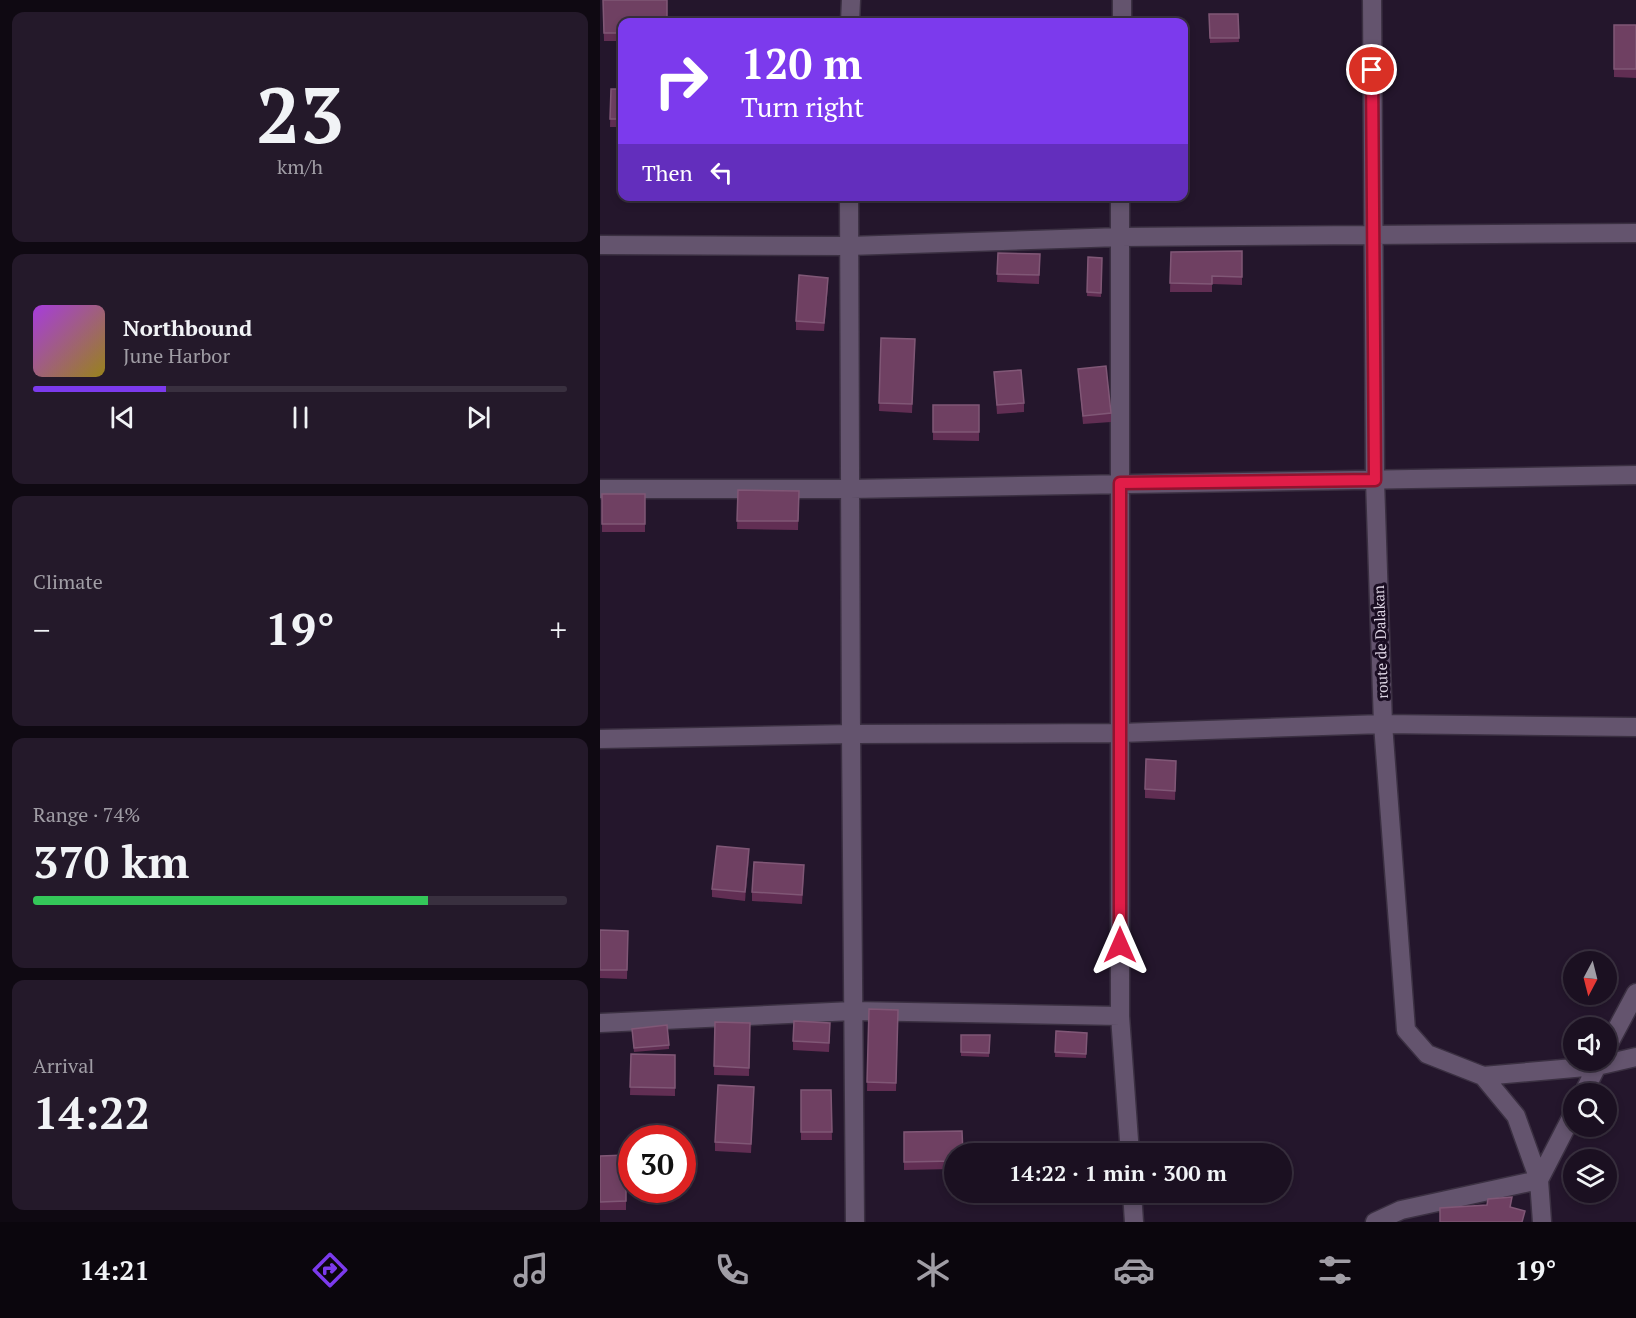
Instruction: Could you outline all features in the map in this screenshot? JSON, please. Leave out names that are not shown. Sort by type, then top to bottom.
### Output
[{"type":"street","points":[[850,0],[850,18]]},
{"type":"street","points":[[1122,0],[1122,18]]},
{"type":"street","name":"route de Dalakan","points":[[1372,0],[1375,480],[1383,724],[1406,1030],[1428,1054],[1483,1076],[1516,1116],[1539,1180],[1542,1222]]},
{"type":"street","points":[[849,201],[855,1222]]},
{"type":"street","points":[[1120,201],[1120,1016],[1129,1143]]},
{"type":"street","points":[[600,244],[849,246],[1120,237],[1636,233]]},
{"type":"street","points":[[600,489],[850,489],[1636,475]]},
{"type":"street","points":[[600,739],[851,734],[1120,733],[1383,724],[1636,726]]},
{"type":"street","points":[[1617,1028],[1636,993]]},
{"type":"street","points":[[600,1023],[853,1011],[1120,1016]]},
{"type":"street","points":[[1617,1060],[1636,1057]]},
{"type":"street","points":[[1483,1076],[1563,1067]]},
{"type":"street","points":[[1375,1222],[1401,1210],[1539,1180],[1563,1134]]},
{"type":"street","points":[[1133,1203],[1134,1222]]},
{"type":"building","points":[[603,0],[667,0],[667,18],[618,18],[618,33],[604,33]]},
{"type":"building","points":[[1209,14],[1238,14],[1239,38],[1210,38]]},
{"type":"building","points":[[1614,25],[1636,25],[1636,69],[1614,69]]},
{"type":"building","points":[[611,89],[618,89],[618,119],[610,119]]},
{"type":"building","points":[[1242,251],[1242,277],[1212,276],[1212,284],[1170,283],[1171,252]]},
{"type":"building","points":[[998,253],[1040,254],[1039,275],[997,274]]},
{"type":"building","points":[[1088,257],[1102,258],[1101,293],[1087,292]]},
{"type":"building","points":[[799,275],[828,278],[824,323],[796,321]]},
{"type":"building","points":[[881,338],[915,339],[912,404],[879,403]]},
{"type":"building","points":[[1106,366],[1111,413],[1083,416],[1078,369]]},
{"type":"building","points":[[1021,370],[1024,403],[997,405],[994,372]]},
{"type":"building","points":[[933,405],[979,405],[979,432],[933,432]]},
{"type":"building","points":[[738,490],[799,491],[798,521],[737,521]]},
{"type":"building","points":[[602,494],[645,494],[645,524],[602,524]]},
{"type":"building","points":[[1146,759],[1176,761],[1175,791],[1145,789]]},
{"type":"building","points":[[717,846],[749,849],[745,892],[712,889]]},
{"type":"building","points":[[754,862],[804,865],[802,895],[752,892]]},
{"type":"building","points":[[600,930],[628,931],[627,970],[600,970]]},
{"type":"building","points":[[869,1009],[898,1010],[896,1083],[867,1082]]},
{"type":"building","points":[[794,1021],[830,1023],[829,1043],[793,1041]]},
{"type":"building","points":[[715,1022],[750,1023],[749,1068],[714,1066]]},
{"type":"building","points":[[667,1025],[669,1045],[634,1048],[632,1029]]},
{"type":"building","points":[[1056,1031],[1087,1033],[1086,1054],[1055,1052]]},
{"type":"building","points":[[961,1035],[990,1035],[989,1053],[961,1052]]},
{"type":"building","points":[[631,1054],[675,1055],[675,1088],[630,1087]]},
{"type":"building","points":[[718,1085],[754,1087],[751,1144],[715,1142]]},
{"type":"building","points":[[801,1090],[831,1090],[832,1132],[801,1132]]},
{"type":"building","points":[[962,1131],[963,1143],[944,1143],[944,1161],[904,1162],[904,1132]]},
{"type":"building","points":[[618,1155],[618,1201],[600,1202],[600,1156]]},
{"type":"building","points":[[1512,1197],[1510,1207],[1525,1211],[1522,1222],[1440,1222],[1440,1208],[1487,1205],[1488,1199]]},
{"type":"route","points":[[1120,945],[1120,483],[1375,480],[1372,70]]}]
